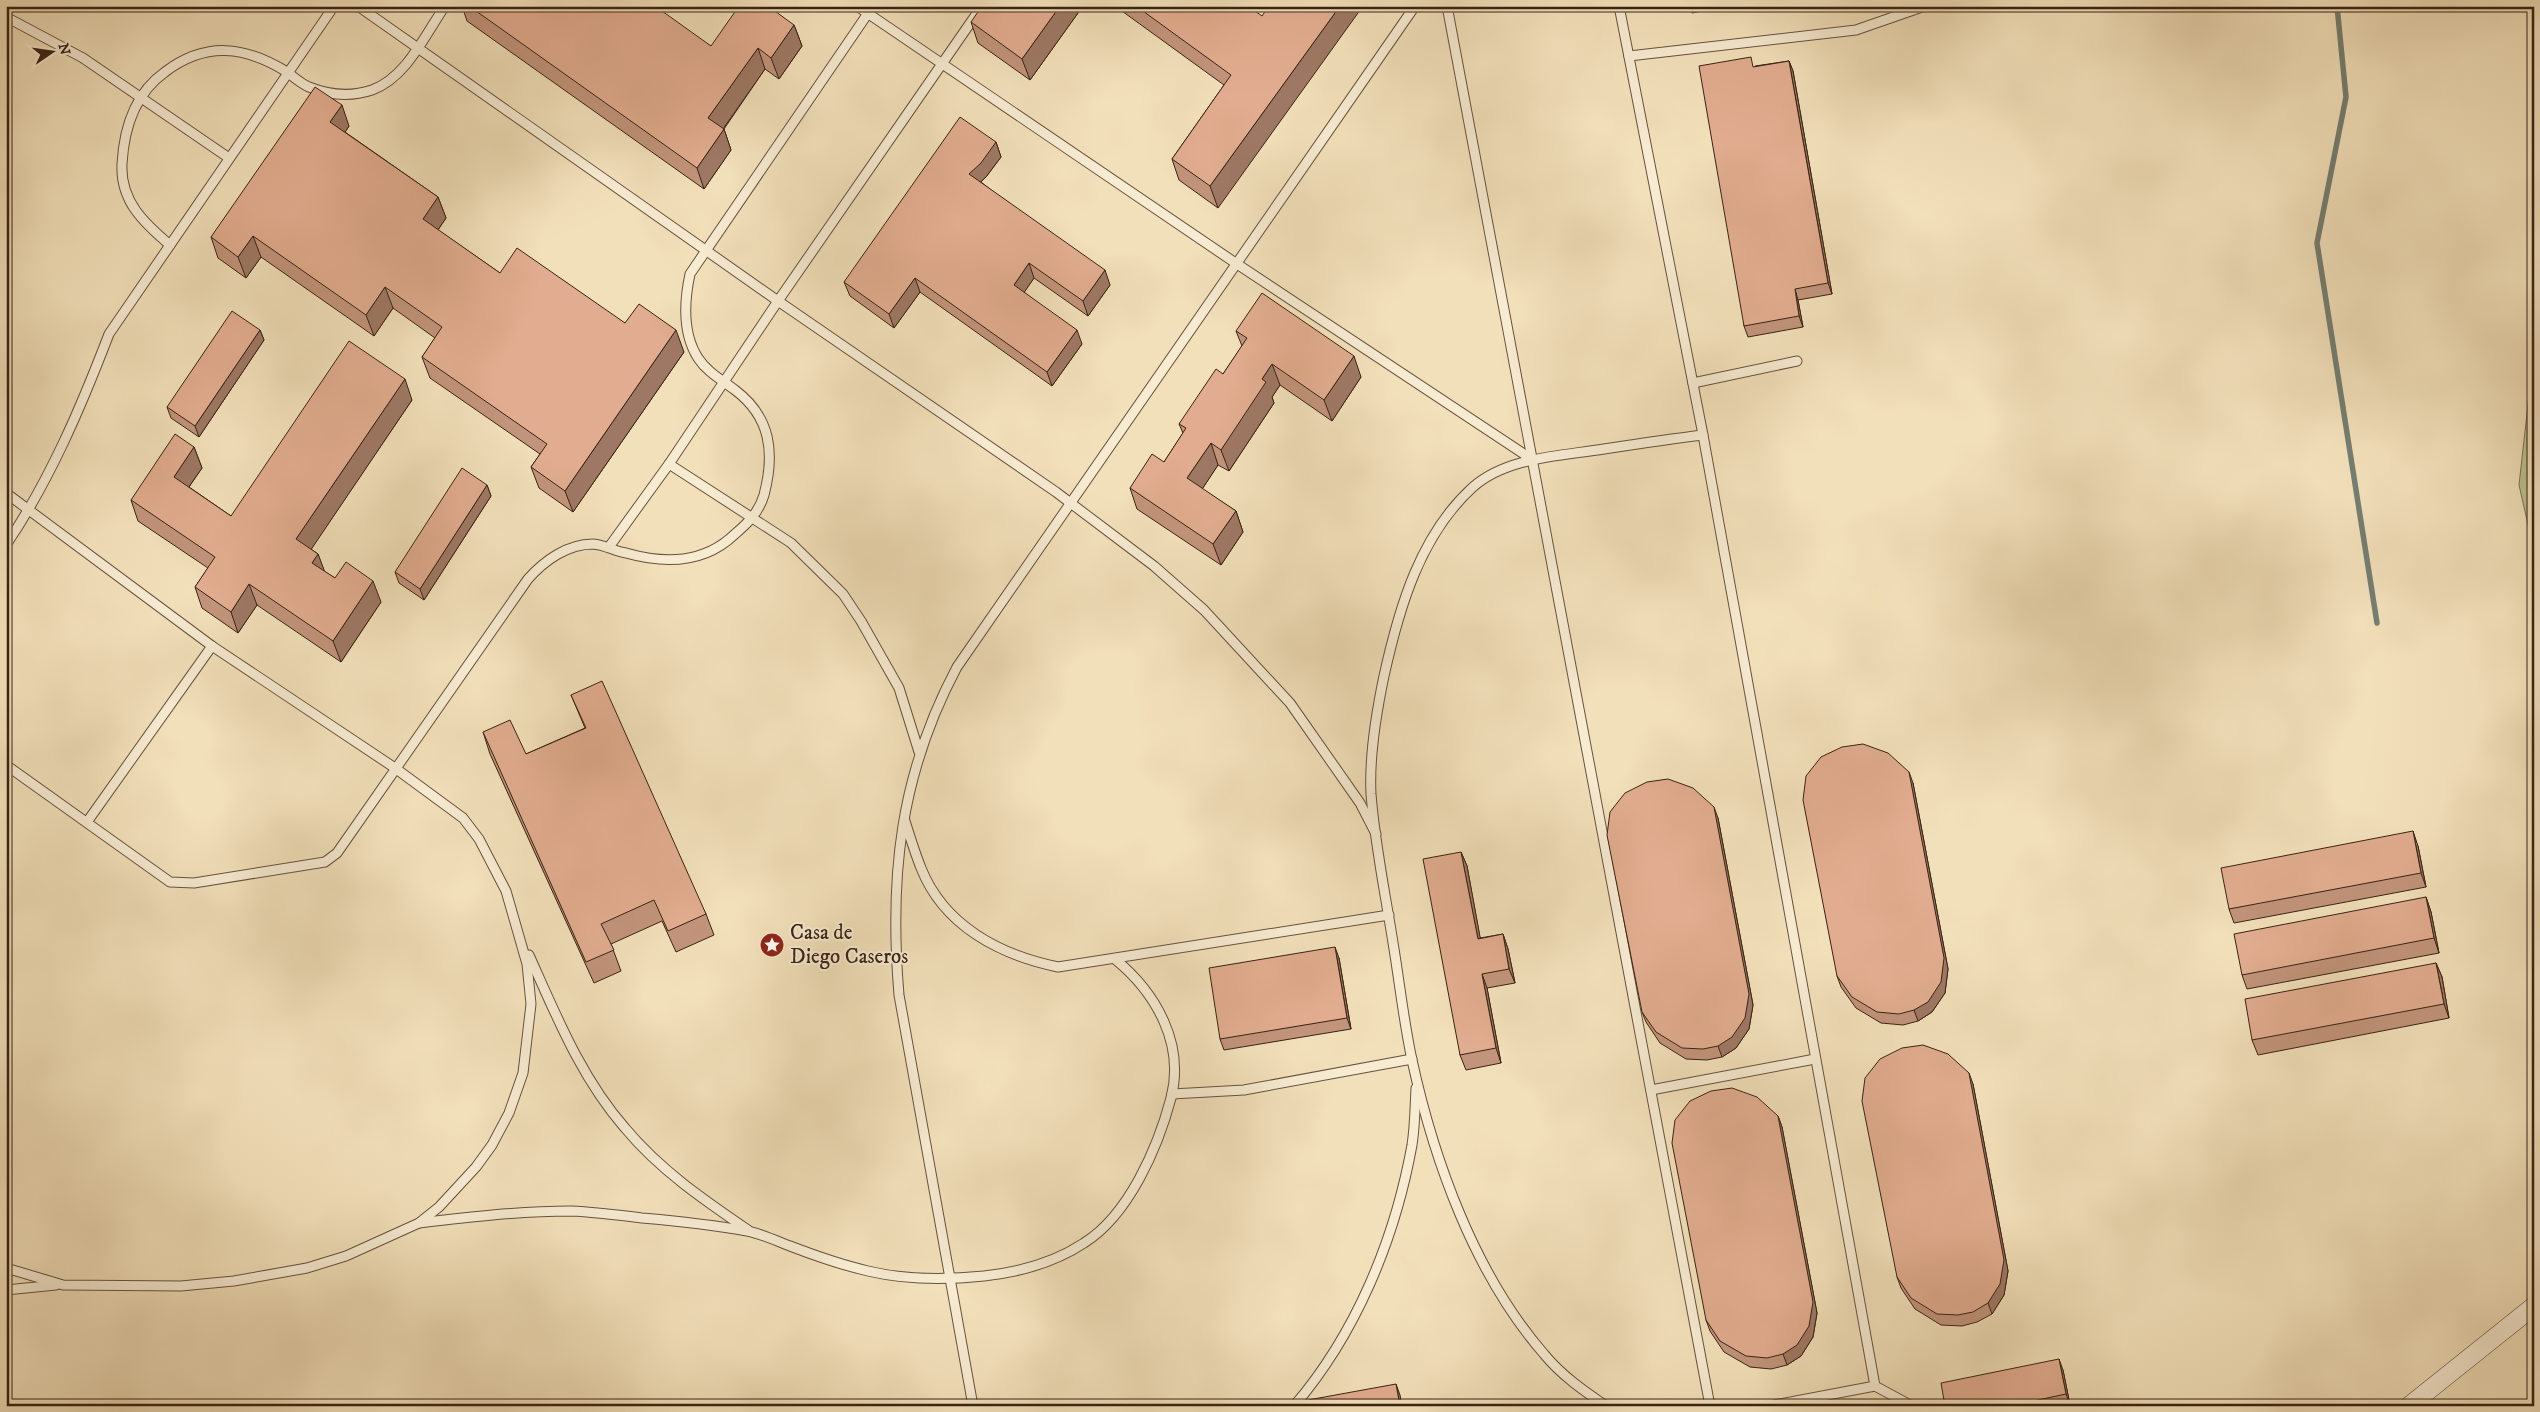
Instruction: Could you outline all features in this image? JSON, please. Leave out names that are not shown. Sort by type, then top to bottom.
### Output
[{"type":"street","points":[[2409,1406],[2534,1306]]},
{"type":"lane","points":[[6,545],[30,510],[86,396],[108,334],[334,6]]},
{"type":"lane","points":[[358,6],[778,301],[1072,503],[1176,585],[1204,610],[1290,703],[1360,803],[1376,834]]},
{"type":"lane","points":[[170,245],[143,223],[131,204],[122,171],[124,140],[130,116],[157,78],[177,62],[195,54],[234,50],[259,57],[288,73],[307,87],[329,94],[354,94],[372,90],[390,82],[417,48],[445,6]]},
{"type":"lane","points":[[857,6],[870,10],[942,64],[1237,264],[1532,460]]},
{"type":"lane","points":[[609,547],[670,464],[778,301],[982,6]]},
{"type":"lane","points":[[973,1406],[899,995],[895,916],[898,866],[904,818],[919,752],[939,700],[957,667],[1414,6]]},
{"type":"lane","points":[[1447,6],[1710,1406]]},
{"type":"lane","points":[[1619,6],[1703,434],[1875,1386]]},
{"type":"lane","points":[[1629,56],[1856,30],[1925,6]]},
{"type":"lane","points":[[6,765],[87,822],[160,877],[170,882],[194,883],[308,867],[325,862],[337,853],[528,579],[542,563],[558,554],[580,546],[593,544],[649,559],[673,561],[700,556],[715,550],[730,539],[753,517],[763,499],[767,484],[770,447],[764,424],[751,404],[708,370],[691,345],[685,310],[690,274],[870,10]]},
{"type":"lane","points":[[6,17],[83,58],[229,158]]},
{"type":"lane","points":[[1693,383],[1797,361]]},
{"type":"lane","points":[[1606,1406],[1563,1374],[1544,1355],[1507,1305],[1484,1266],[1453,1195],[1432,1137],[1412,1059],[1376,834],[1371,791],[1378,705],[1395,626],[1414,574],[1452,509],[1474,486],[1490,474],[1532,460],[1703,434]]},
{"type":"lane","points":[[670,464],[791,543],[843,594],[861,621],[899,688],[919,752]]},
{"type":"lane","points":[[6,493],[212,646],[395,768],[463,818],[479,838],[506,890],[527,964],[531,1004],[523,1073],[509,1113],[492,1145],[476,1167],[446,1200],[419,1223],[346,1256],[307,1268],[275,1275],[181,1286],[63,1285],[6,1290]]},
{"type":"lane","points":[[87,822],[212,646]]},
{"type":"lane","points":[[904,818],[921,870],[941,903],[967,930],[995,947],[1030,962],[1058,967],[1116,960],[1389,915]]},
{"type":"lane","points":[[520,934],[578,1058],[602,1100],[624,1128],[691,1191],[750,1231],[816,1256],[869,1271],[911,1278],[951,1280],[1028,1269],[1060,1257],[1087,1242],[1131,1192],[1151,1159],[1172,1094],[1174,1053],[1154,999],[1134,975],[1116,960]]},
{"type":"lane","points":[[1172,1094],[1244,1090],[1412,1059]]},
{"type":"lane","points":[[1651,1090],[1815,1059]]},
{"type":"lane","points":[[1294,1406],[1335,1352],[1361,1302],[1382,1253],[1396,1212],[1412,1144],[1416,1078]]},
{"type":"lane","points":[[419,1223],[481,1215],[573,1212],[750,1231]]},
{"type":"lane","points":[[6,1268],[63,1285]]},
{"type":"lane","points":[[1769,1406],[1875,1386],[1912,1406]]},
{"type":"green space","points":[[2534,351],[2534,551],[2519,485]]},
{"type":"building","points":[[469,6],[635,6],[643,12],[646,6],[655,6],[711,46],[739,6],[768,6],[794,25],[771,58],[758,48],[708,118],[724,129],[697,168]]},
{"type":"building","points":[[982,6],[1060,6],[1022,59],[971,22]]},
{"type":"building","points":[[1136,6],[1248,6],[1262,16],[1269,6],[1340,6],[1210,186],[1172,159],[1231,75]]},
{"type":"building","points":[[1751,57],[1753,67],[1789,61],[1828,283],[1795,289],[1799,316],[1744,326],[1699,66]]},
{"type":"building","points":[[315,87],[342,105],[330,122],[438,197],[423,219],[500,273],[517,248],[625,323],[639,304],[676,330],[565,491],[531,467],[547,444],[422,357],[442,327],[385,287],[366,315],[253,236],[238,257],[211,237]]},
{"type":"building","points":[[960,117],[996,142],[981,163],[969,174],[1105,270],[1083,301],[1029,263],[1014,285],[1077,330],[1047,372],[915,278],[889,314],[844,282]]},
{"type":"building","points":[[1262,293],[1354,356],[1324,400],[1272,364],[1262,379],[1266,382],[1221,450],[1211,443],[1187,478],[1236,511],[1213,544],[1130,488],[1152,454],[1164,462],[1186,428],[1179,424],[1216,369],[1223,374],[1247,338],[1236,331]]},
{"type":"building","points":[[232,311],[260,330],[195,426],[167,407]]},
{"type":"building","points":[[349,341],[405,379],[296,539],[318,554],[312,563],[335,578],[346,562],[373,581],[333,641],[249,584],[231,612],[195,587],[215,557],[131,500],[175,434],[194,447],[174,477],[231,516]]},
{"type":"building","points":[[462,468],[487,485],[420,589],[395,572]]},
{"type":"building","points":[[602,681],[706,914],[668,931],[654,900],[601,924],[614,950],[586,962],[483,732],[510,720],[526,754],[586,728],[571,695]]},
{"type":"building","points":[[1863,744],[1888,753],[1909,772],[1944,958],[1941,982],[1928,1002],[1914,1010],[1899,1014],[1877,1012],[1852,997],[1837,976],[1803,800],[1806,776],[1821,757],[1842,747]]},
{"type":"building","points":[[1668,779],[1693,788],[1714,807],[1749,994],[1745,1018],[1732,1037],[1718,1046],[1703,1049],[1682,1048],[1656,1032],[1642,1012],[1607,835],[1610,812],[1625,793],[1647,782]]},
{"type":"building","points":[[2413,831],[2421,873],[2229,909],[2221,868]]},
{"type":"building","points":[[1461,852],[1478,939],[1503,934],[1509,969],[1482,974],[1496,1048],[1460,1055],[1423,859]]},
{"type":"building","points":[[2426,897],[2434,938],[2242,975],[2234,934]]},
{"type":"building","points":[[1335,947],[1347,1018],[1220,1039],[1209,968]]},
{"type":"building","points":[[2436,963],[2444,1004],[2252,1040],[2245,999]]},
{"type":"building","points":[[1923,1045],[1948,1054],[1969,1073],[2004,1260],[2000,1284],[1988,1303],[1973,1312],[1958,1315],[1937,1314],[1911,1298],[1897,1277],[1862,1101],[1865,1078],[1880,1059],[1902,1048]]},
{"type":"building","points":[[1732,1088],[1757,1097],[1778,1116],[1813,1302],[1809,1326],[1797,1345],[1783,1354],[1767,1358],[1746,1356],[1720,1341],[1706,1320],[1672,1143],[1675,1120],[1690,1101],[1711,1091]]},
{"type":"building","points":[[2059,1359],[2066,1394],[2010,1406],[1945,1406],[1941,1383]]},
{"type":"building","points":[[1396,1384],[1400,1406],[1309,1406],[1308,1400]]},
{"type":"waterway","points":[[2337,6],[2346,97],[2317,243],[2377,623]]},
{"type":"place","name":"Casa de Diego Caseros","points":[[772,945]]}]
